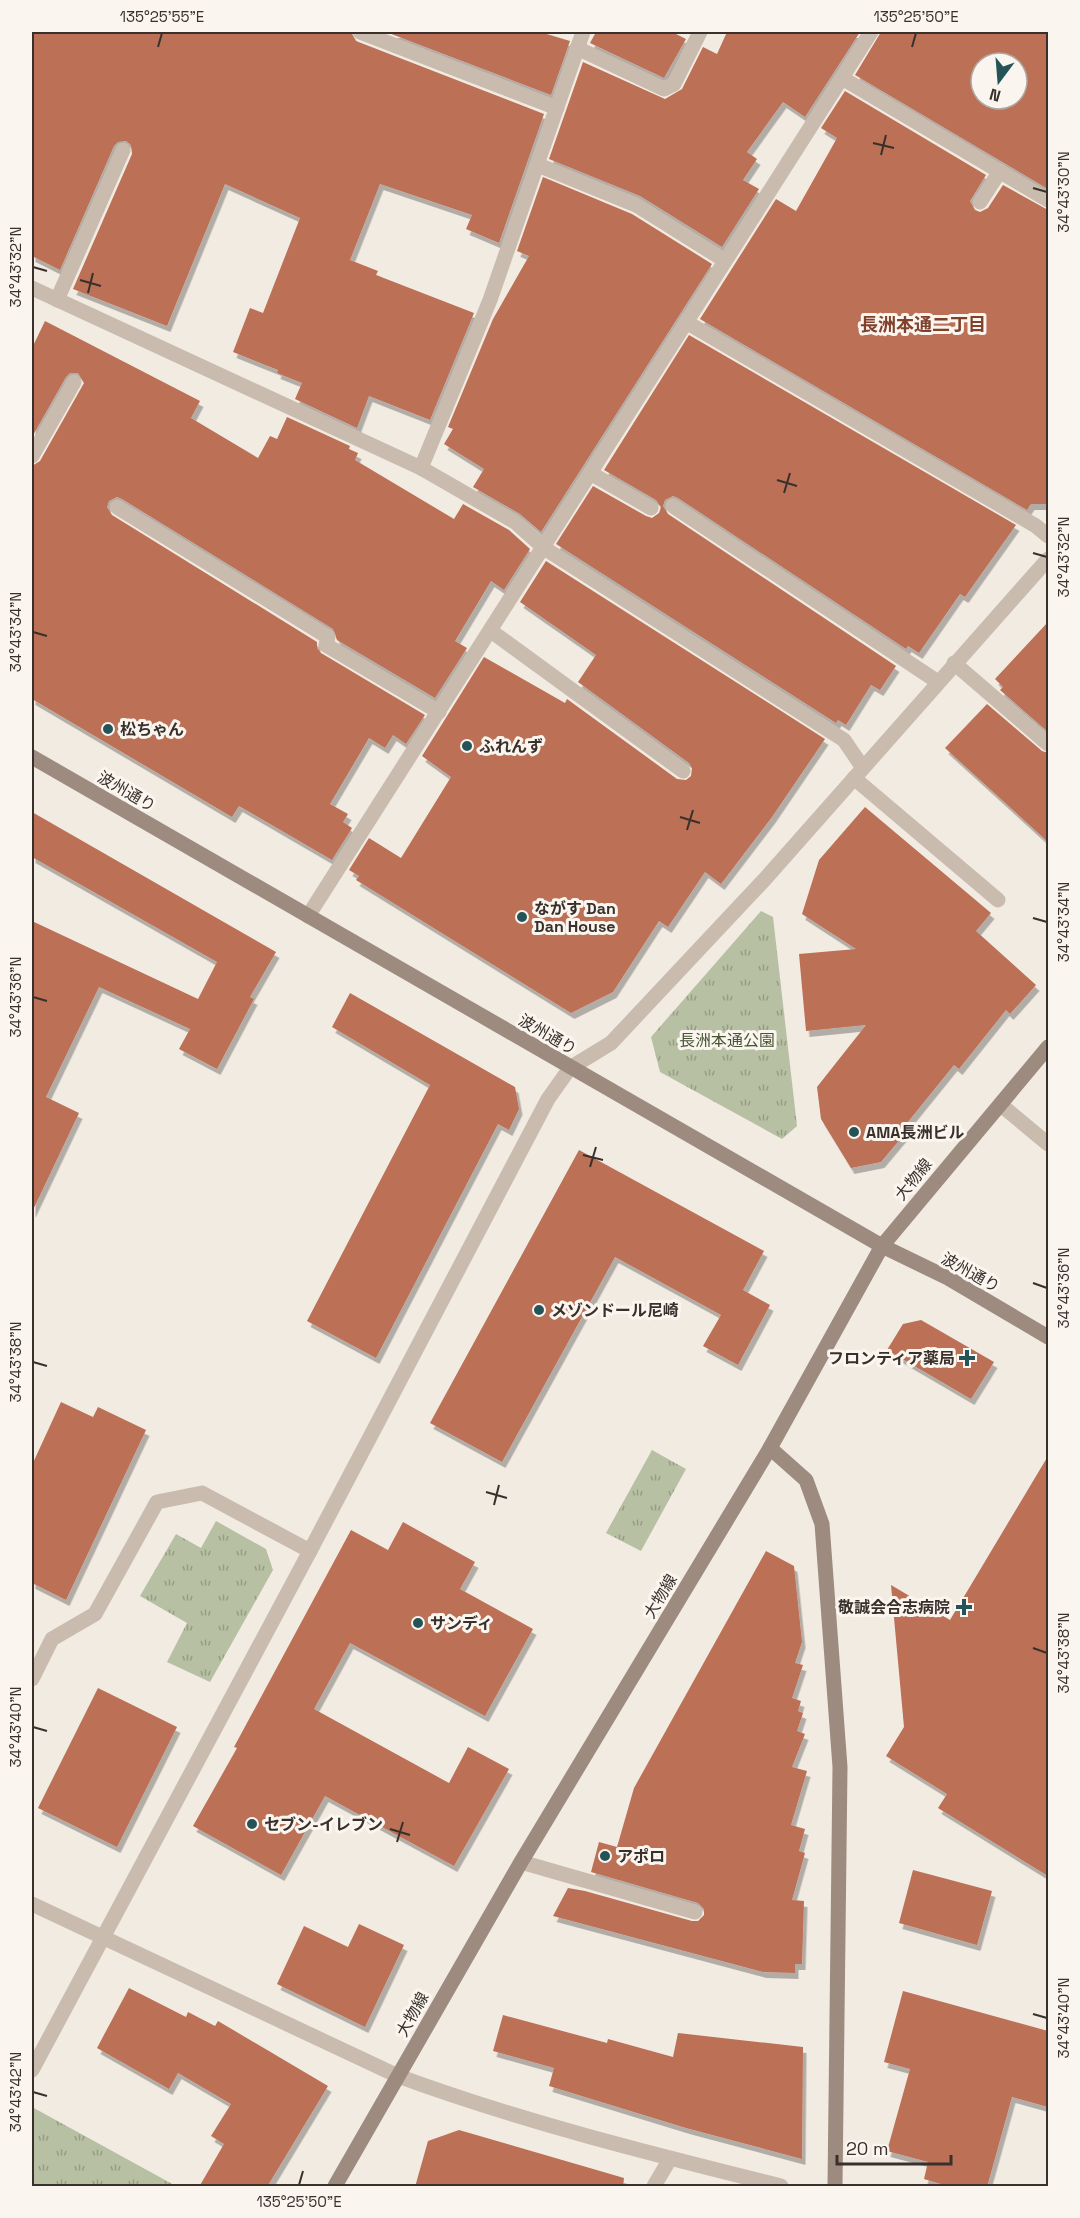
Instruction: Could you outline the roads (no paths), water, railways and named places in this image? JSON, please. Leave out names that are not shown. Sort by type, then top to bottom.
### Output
[{"type":"street","points":[[360,32],[557,108]]},
{"type":"street","points":[[421,468],[490,300],[538,165],[581,32]]},
{"type":"street","points":[[577,48],[664,89],[674,84],[700,32]]},
{"type":"street","points":[[308,916],[592,474],[724,260],[872,32]]},
{"type":"street","points":[[842,78],[1048,200]]},
{"type":"street","points":[[57,300],[123,150]]},
{"type":"street","points":[[538,165],[636,205],[724,260]]},
{"type":"street","points":[[980,202],[1000,171]]},
{"type":"street","points":[[32,288],[421,468],[515,522],[544,548],[844,740],[858,773],[998,900]]},
{"type":"street","points":[[686,322],[1036,526],[1048,536]]},
{"type":"street","points":[[32,456],[74,382]]},
{"type":"street","points":[[592,474],[651,508]]},
{"type":"street","points":[[673,506],[938,682]]},
{"type":"street","points":[[117,507],[328,637],[326,645],[439,712]]},
{"type":"street","points":[[32,2070],[310,1551],[548,1099],[570,1068],[611,1042],[772,872],[1048,559]]},
{"type":"street","points":[[491,631],[683,771]]},
{"type":"street","points":[[954,663],[1048,744]]},
{"type":"street","name":"波州通り","points":[[32,758],[882,1246],[948,1278],[1048,1337]]},
{"type":"street","name":"大物線","points":[[335,2187],[521,1862],[770,1448],[882,1246],[942,1171],[1001,1105],[1048,1047]]},
{"type":"street","points":[[1001,1105],[1048,1144]]},
{"type":"street","points":[[770,1448],[806,1480],[822,1524],[840,1767],[835,2187]]},
{"type":"street","points":[[32,1679],[52,1639],[95,1614],[157,1502],[202,1493],[310,1551]]},
{"type":"street","points":[[521,1862],[694,1912]]},
{"type":"street","points":[[32,1904],[398,2076],[448,2094],[670,2159],[781,2187]]},
{"type":"street","points":[[654,2187],[670,2159]]},
{"type":"place","name":"松ちゃん","points":[[108,729]]},
{"type":"place","name":"ふれんず","points":[[467,746]]},
{"type":"place","name":"ながす Dan Dan House","points":[[522,917]]},
{"type":"place","name":"AMA長洲ビル","points":[[854,1132]]},
{"type":"place","name":"メゾンドール尼崎","points":[[539,1310]]},
{"type":"place","name":"フロンティア薬局","points":[[967,1358]]},
{"type":"place","name":"敬誠会合志病院","points":[[964,1607]]},
{"type":"place","name":"サンディ","points":[[418,1623]]},
{"type":"place","name":"セブン-イレブン","points":[[252,1824]]},
{"type":"place","name":"アポロ","points":[[605,1856]]},
{"type":"district","name":"長洲本通二丁目","points":[[923,325]]},
{"type":"park label","name":"長洲本通公園","points":[[727,1040]]}]
